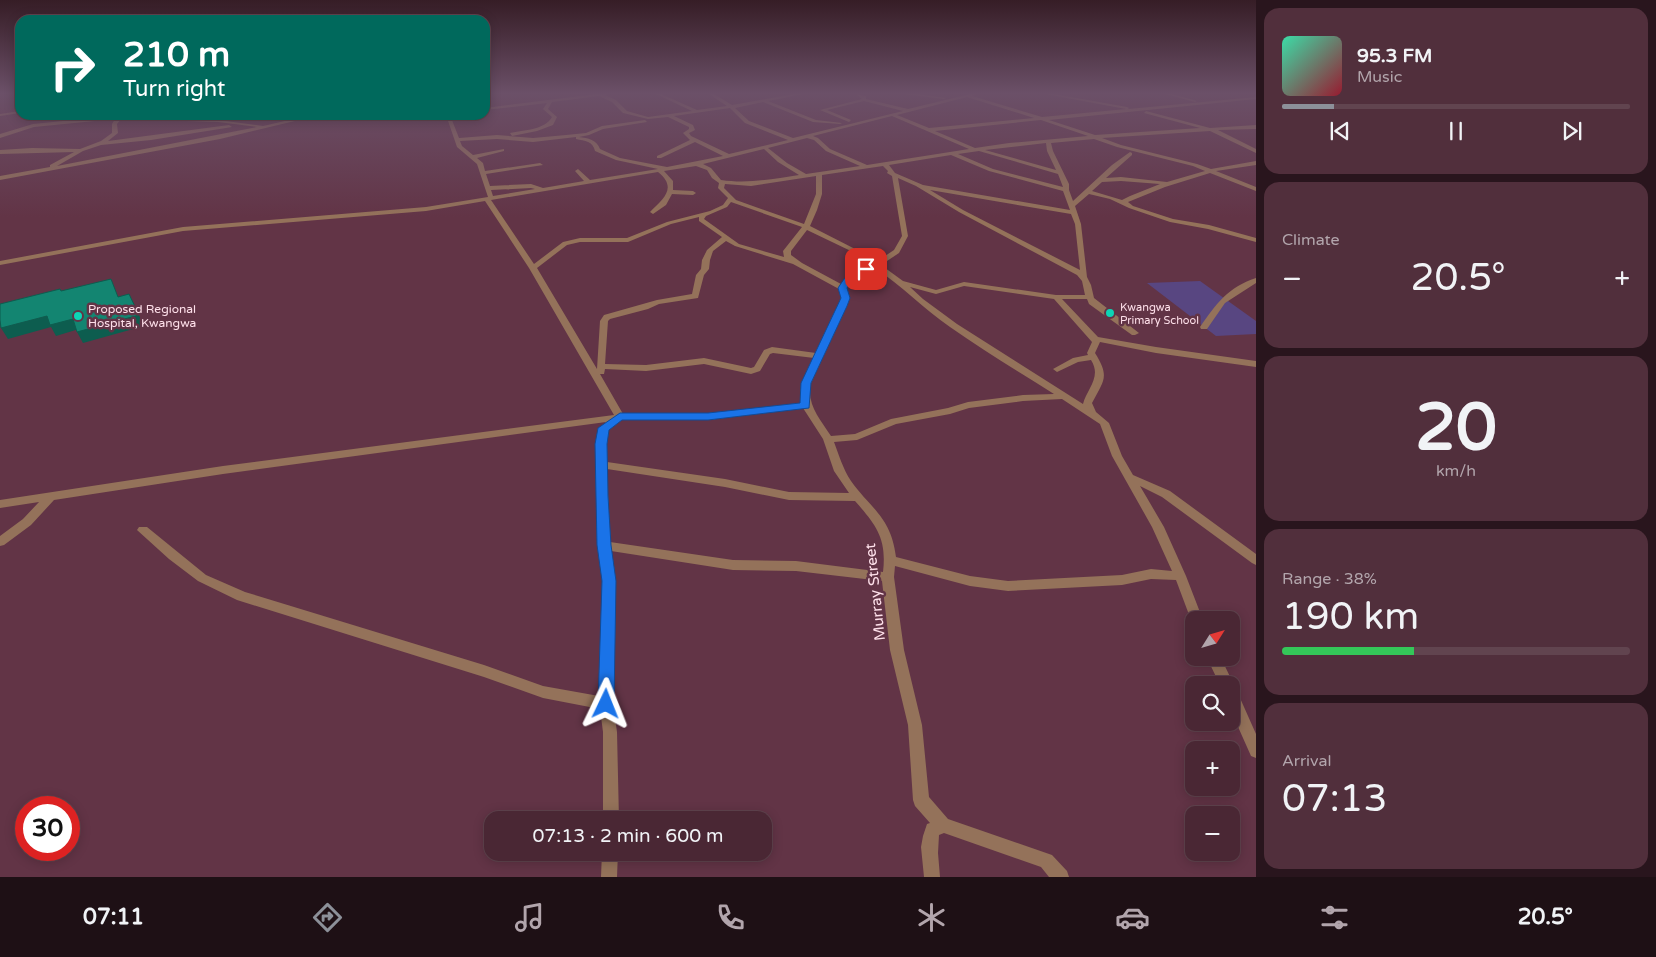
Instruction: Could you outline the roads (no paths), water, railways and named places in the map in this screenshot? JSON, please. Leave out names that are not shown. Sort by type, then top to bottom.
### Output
[{"type":"street","points":[[102,143],[112,135]]},
{"type":"street","points":[[46,170],[81,150],[102,143],[172,135]]},
{"type":"street","points":[[0,178],[228,135]]},
{"type":"street","points":[[456,135],[462,149],[480,163],[488,188],[489,199],[534,268],[620,416]]},
{"type":"street","points":[[458,140],[508,135]]},
{"type":"street","points":[[497,137],[533,140],[581,135]]},
{"type":"street","points":[[687,135],[728,156]]},
{"type":"street","points":[[782,135],[791,139]]},
{"type":"street","points":[[0,263],[192,228],[426,209],[676,168],[808,135]]},
{"type":"street","points":[[941,135],[975,149],[1061,173]]},
{"type":"street","points":[[1085,135],[1120,147],[1209,170],[1256,189]]},
{"type":"street","points":[[696,164],[709,169],[714,178],[722,182],[751,184],[819,175],[975,149],[1122,135]]},
{"type":"street","points":[[1221,135],[1256,151]]},
{"type":"street","points":[[572,136],[591,141],[597,146],[598,152],[604,155],[628,162],[676,168]]},
{"type":"street","points":[[804,136],[816,139],[828,150],[866,167]]},
{"type":"street","points":[[659,156],[694,140]]},
{"type":"street","points":[[1048,142],[1066,184],[1066,190],[1078,224],[1084,276],[1090,289],[1089,297]]},
{"type":"street","points":[[767,149],[771,155],[790,168],[807,176]]},
{"type":"street","points":[[0,152],[81,150]]},
{"type":"street","points":[[472,157],[502,150]]},
{"type":"street","points":[[949,153],[991,170],[1066,190]]},
{"type":"street","points":[[1071,206],[1130,154]]},
{"type":"street","points":[[71,155],[115,157]]},
{"type":"street","points":[[1125,204],[1125,201],[1132,197],[1209,170],[1256,163]]},
{"type":"street","points":[[842,288],[847,281],[896,253],[905,236],[894,174],[885,164]]},
{"type":"street","points":[[484,173],[540,165]]},
{"type":"street","points":[[875,166],[920,186],[961,211],[1084,276]]},
{"type":"street","points":[[578,171],[589,183]]},
{"type":"street","points":[[653,212],[666,202],[670,192],[669,181],[660,171]]},
{"type":"street","points":[[770,255],[787,251],[807,226],[820,193],[819,175]]},
{"type":"street","points":[[1100,180],[1122,179],[1165,184]]},
{"type":"street","points":[[722,182],[721,188],[730,199],[807,226],[844,244],[902,283],[920,302],[954,326],[1041,383],[1096,416],[1104,423],[1116,456],[1158,527],[1194,611]]},
{"type":"street","points":[[488,188],[531,186],[544,190]]},
{"type":"street","points":[[920,186],[1075,213]]},
{"type":"street","points":[[670,192],[693,193]]},
{"type":"street","points":[[1089,192],[1172,221],[1209,227],[1256,240]]},
{"type":"street","points":[[534,268],[565,243],[580,240],[628,240],[661,226],[699,216],[720,208],[730,199]]},
{"type":"street","points":[[699,216],[718,230],[725,238],[742,247],[799,265]]},
{"type":"street","points":[[601,381],[604,320],[607,317],[657,302],[695,296],[700,275],[705,269],[710,250],[725,238]]},
{"type":"street","points":[[0,504],[51,498],[223,470],[620,416],[708,416],[806,405],[804,392],[806,383],[845,298],[842,288],[790,259],[787,251]]},
{"type":"street","points":[[1204,326],[1222,301],[1256,280]]},
{"type":"street","points":[[902,283],[936,292],[964,284],[1056,297],[1089,297],[1097,306],[1135,333]]},
{"type":"street","points":[[1056,297],[1095,339],[1156,350],[1256,364]]},
{"type":"street","points":[[1095,339],[1095,346],[1091,351],[1092,357],[1099,366],[1098,383],[1097,388],[1087,403],[1096,416]]},
{"type":"street","points":[[601,366],[646,368],[704,362],[751,372],[757,370],[767,352],[772,350],[820,356]]},
{"type":"street","points":[[1057,369],[1076,360],[1092,357]]},
{"type":"street","points":[[828,439],[857,437],[894,421],[950,411],[968,405],[1023,398],[1065,396]]},
{"type":"street","name":"Murray Street","points":[[806,405],[828,439],[839,471],[848,485],[870,508],[885,532],[890,560],[888,577],[897,650],[915,726],[922,800],[943,826]]},
{"type":"street","points":[[611,811],[610,732],[606,704],[609,581],[604,545],[601,444],[604,428],[620,416]]},
{"type":"street","points":[[601,465],[725,483],[789,496],[859,497]]},
{"type":"street","points":[[1129,477],[1166,494],[1256,560]]},
{"type":"street","points":[[0,542],[27,522],[51,498]]},
{"type":"street","points":[[143,530],[202,578],[241,596],[484,670],[543,692],[606,704]]},
{"type":"street","points":[[604,545],[733,565],[796,566],[888,577]]},
{"type":"street","points":[[890,560],[970,581],[1008,586],[1122,580],[1159,574],[1180,576]]},
{"type":"street","points":[[1240,715],[1256,751]]},
{"type":"street","points":[[932,877],[929,847],[931,836],[933,830],[943,826],[1046,861],[1061,877]]},
{"type":"street","points":[[609,877],[610,861]]},
{"type":"place","name":"Kwangwa Primary School","points":[[1110,313]]},
{"type":"place","name":"Proposed Regional Hospital, Kwangwa","points":[[78,316]]}]
